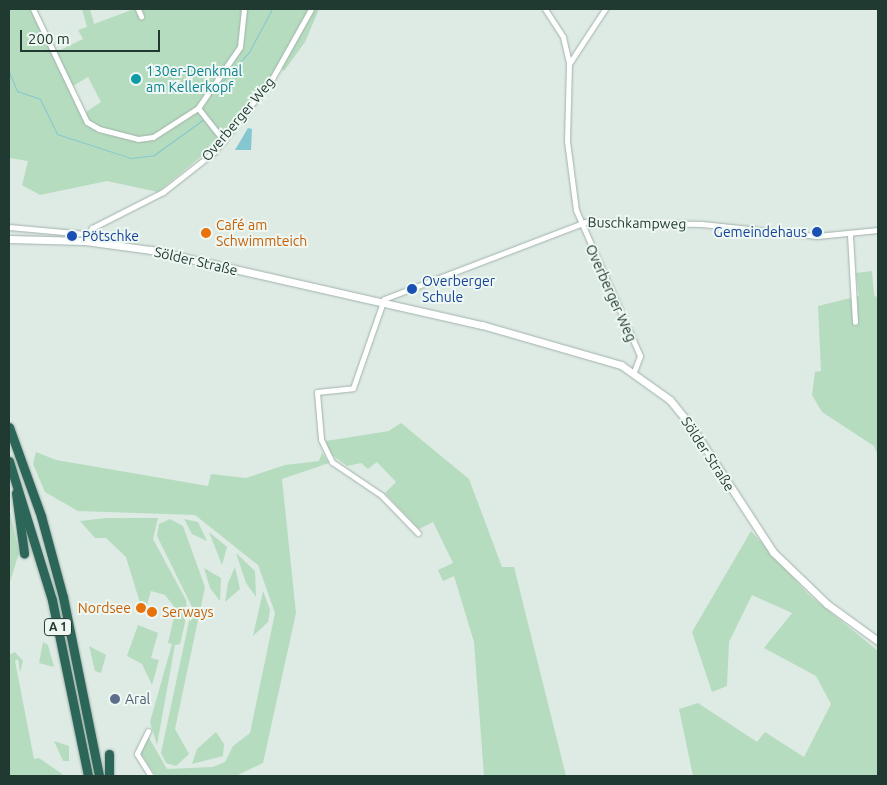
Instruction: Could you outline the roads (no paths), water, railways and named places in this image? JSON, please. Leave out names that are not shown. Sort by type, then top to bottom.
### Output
[{"type":"highway","name":"A 1","points":[[9,427],[63,597],[99,776]]},
{"type":"highway","points":[[18,452],[41,495]]},
{"type":"highway","name":"A 1","points":[[9,461],[62,641],[88,776]]},
{"type":"highway","points":[[15,480],[24,553]]},
{"type":"highway","points":[[109,754],[110,776]]},
{"type":"main road","name":"Sölder Straße","points":[[9,239],[85,237],[158,252],[575,348],[634,372],[670,400],[692,426],[773,552],[827,604],[878,641]]},
{"type":"street","points":[[33,9],[83,114],[99,129],[138,139],[152,137],[198,108],[240,47],[244,9]]},
{"type":"street","points":[[138,9],[141,16]]},
{"type":"street","name":"Overberger Weg","points":[[85,237],[163,192],[224,140],[273,77],[311,9]]},
{"type":"street","name":"Overberger Weg","points":[[545,9],[563,36],[569,64],[567,141],[581,222],[640,356],[634,372]]},
{"type":"street","points":[[569,64],[605,9]]},
{"type":"street","points":[[198,108],[224,140]]},
{"type":"street","name":"Buschkampweg","points":[[380,303],[445,272],[581,222],[702,224],[817,236],[878,230]]},
{"type":"street","points":[[9,227],[85,237]]},
{"type":"street","points":[[850,234],[855,322]]},
{"type":"street","points":[[380,303],[353,388],[317,392],[321,439],[332,462],[382,495],[418,533]]},
{"type":"street","points":[[148,731],[137,754],[151,776]]},
{"type":"water","points":[[248,128],[252,129],[251,150],[235,150]]},
{"type":"waterway","points":[[209,96],[249,52],[272,9]]},
{"type":"waterway","points":[[9,72],[17,91],[40,99],[57,134],[131,158],[154,155],[204,119]]},
{"type":"place","name":"130er-Denkmal am Kellerkopf","points":[[136,79]]},
{"type":"place","name":"Gemeindehaus","points":[[817,232]]},
{"type":"place","name":"Café am Schwimmteich","points":[[206,233]]},
{"type":"place","name":"Pötschke","points":[[72,236]]},
{"type":"place","name":"Overberger Schule","points":[[412,289]]},
{"type":"place","name":"Nordsee","points":[[141,608]]},
{"type":"place","name":"Serways","points":[[152,612]]},
{"type":"place","name":"Aral","points":[[115,699]]}]
